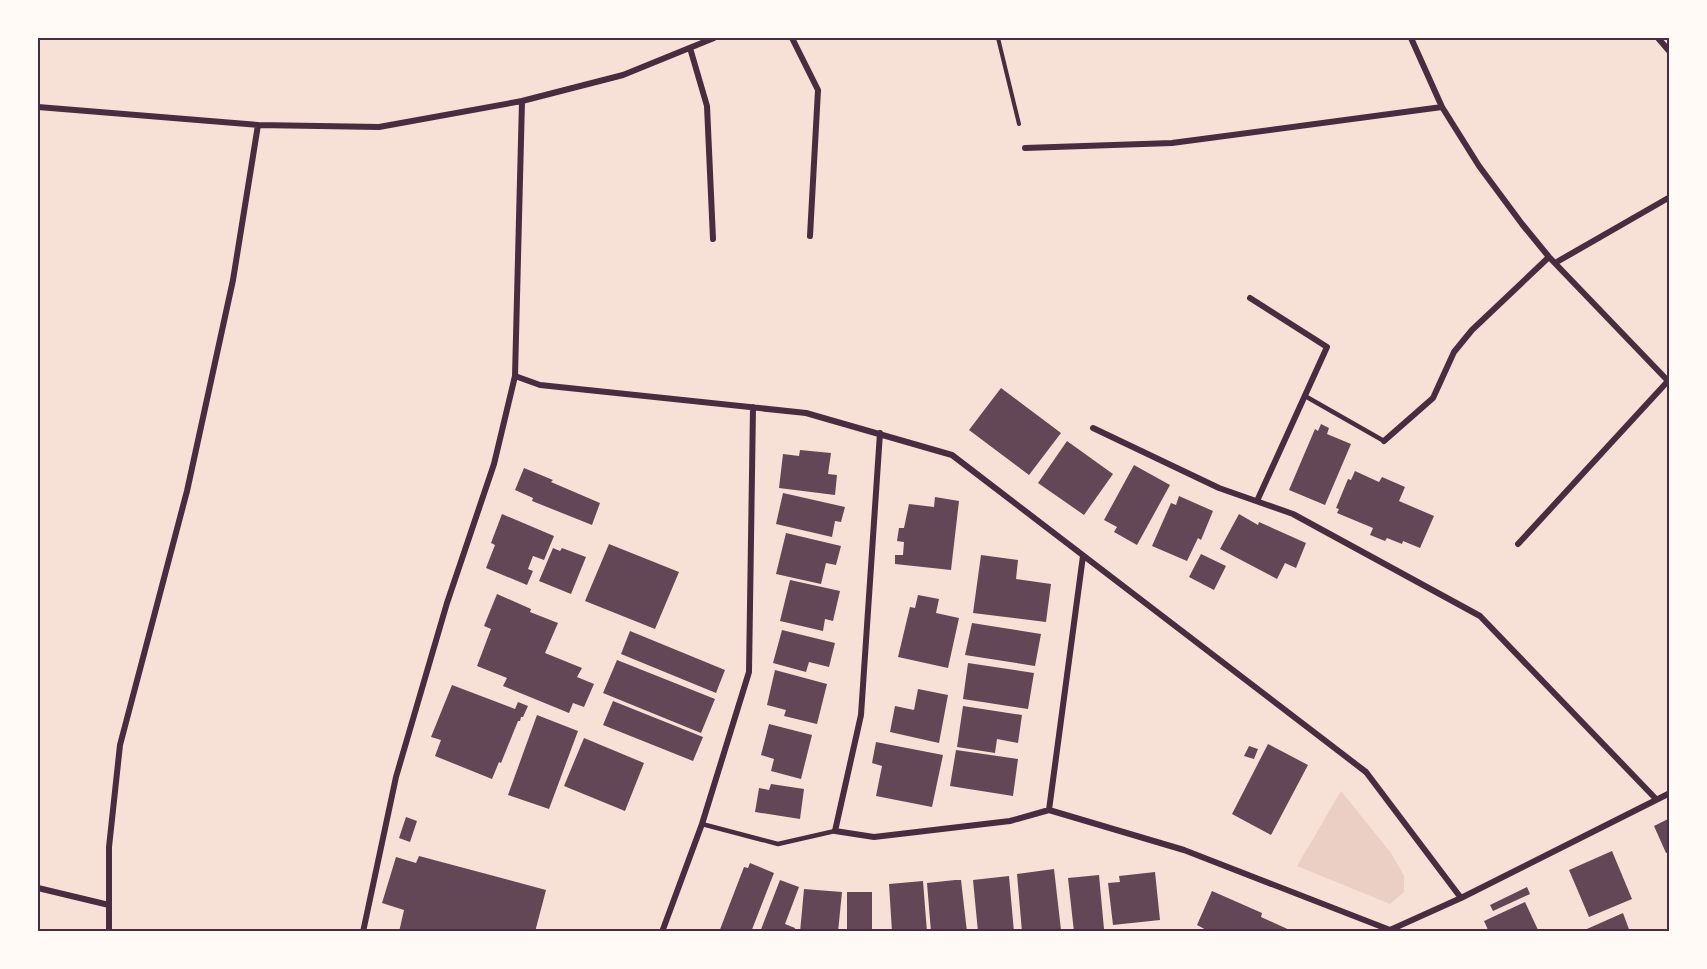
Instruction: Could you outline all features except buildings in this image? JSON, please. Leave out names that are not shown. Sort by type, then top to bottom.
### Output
[{"type":"street","points":[[38,107],[258,125],[379,127],[522,101],[623,75],[714,38]]},
{"type":"street","points":[[792,38],[818,90],[810,236]]},
{"type":"street","points":[[1411,38],[1442,107],[1479,166],[1522,224],[1549,257],[1669,382],[1518,544]]},
{"type":"street","points":[[1658,38],[1670,52]]},
{"type":"street","points":[[690,48],[707,106],[713,238]]},
{"type":"street","points":[[363,932],[396,777],[447,603],[494,464],[515,376],[522,101]]},
{"type":"street","points":[[1025,148],[1172,143],[1442,107]]},
{"type":"street","points":[[109,932],[109,847],[120,745],[188,491],[233,280],[258,125]]},
{"type":"street","points":[[1555,263],[1670,198]]},
{"type":"street","points":[[1384,441],[1433,398],[1454,352],[1473,330],[1549,257]]},
{"type":"street","points":[[1250,298],[1327,347],[1257,501]]},
{"type":"street","points":[[515,376],[540,385],[806,413],[952,455],[1366,772],[1461,898]]},
{"type":"street","points":[[662,932],[702,824],[749,672],[753,407]]},
{"type":"street","points":[[1092,428],[1219,488],[1293,514],[1480,616],[1656,799]]},
{"type":"street","points":[[880,433],[861,715],[835,831],[874,837],[1010,821],[1049,810],[1184,850],[1390,930],[1461,898],[1670,793]]},
{"type":"street","points":[[1049,810],[1083,556]]},
{"type":"street","points":[[38,888],[109,905]]},
{"type":"lane","points":[[1305,396],[1384,441]]},
{"type":"lane","points":[[702,824],[778,844],[835,831]]},
{"type":"path","points":[[998,38],[1025,148]]},
{"type":"shaded area","points":[[1341,791],[1391,853],[1404,876],[1404,892],[1390,904],[1297,866]]}]
